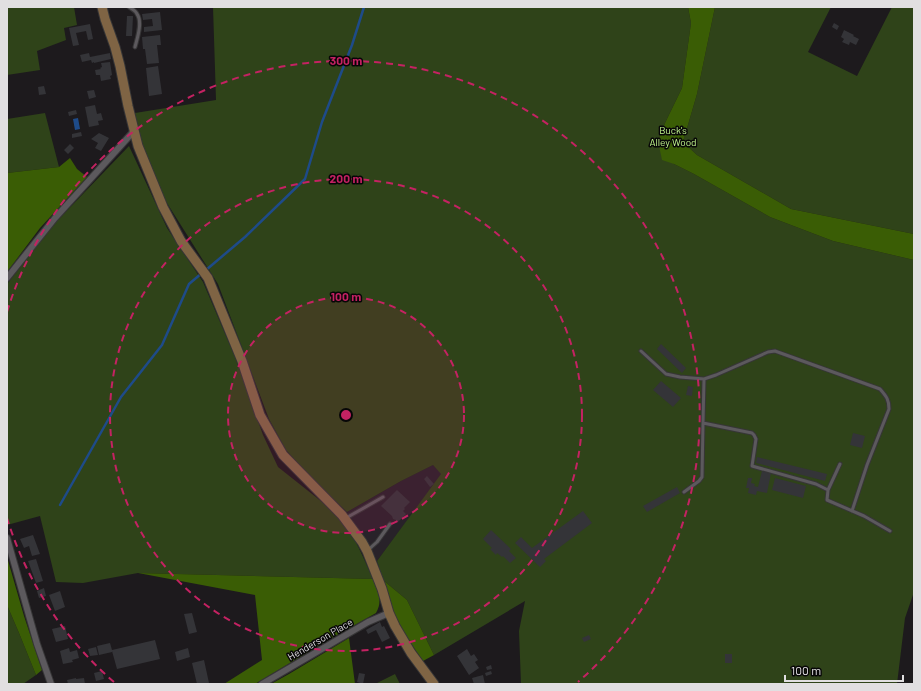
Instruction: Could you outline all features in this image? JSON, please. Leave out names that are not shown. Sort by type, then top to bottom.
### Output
[{"type":"street","points":[[104,7],[105,20],[115,46],[138,146],[163,207],[181,241],[208,278],[242,361],[260,414],[283,455],[344,518],[362,542],[382,589],[389,613],[395,626],[411,654],[434,684]]},
{"type":"street","points":[[7,278],[55,218],[134,131]]},
{"type":"street","points":[[7,538],[37,644],[51,684]]},
{"type":"street","name":"Henderson Place","points":[[262,684],[368,622],[389,613]]},
{"type":"lane","points":[[129,7],[137,14],[139,19],[139,30],[135,47]]},
{"type":"lane","points":[[641,351],[666,374],[704,379],[768,352],[775,351],[880,389],[889,402],[889,409],[867,465],[852,511]]},
{"type":"lane","points":[[684,492],[702,477],[704,379]]},
{"type":"lane","points":[[703,423],[752,433],[756,439],[752,466],[816,484],[828,490]]},
{"type":"lane","points":[[840,464],[828,490],[827,500],[864,516],[890,531]]},
{"type":"lane","points":[[344,518],[383,497]]},
{"type":"lane","points":[[367,551],[377,542],[390,524]]},
{"type":"shaded area","points":[[433,465],[442,474],[377,561],[364,537],[347,512],[401,481]]},
{"type":"green space","points":[[7,7],[74,7],[77,25],[64,28],[66,40],[37,51],[40,70],[7,75]]},
{"type":"green space","points":[[213,7],[688,7],[691,23],[682,88],[658,141],[674,164],[770,217],[833,241],[914,260],[914,592],[905,618],[897,684],[521,684],[519,631],[525,601],[434,655],[407,600],[383,580],[377,561],[441,474],[433,465],[401,481],[347,512],[312,479],[286,450],[269,419],[218,284],[160,192],[140,140],[135,113],[216,100]]},
{"type":"green space","name":"Buck's Alley Wood","points":[[688,7],[715,7],[697,94],[683,142],[697,155],[791,209],[914,234],[914,260],[833,241],[770,217],[694,174],[662,160],[658,141],[682,88],[691,23]]},
{"type":"green space","points":[[715,7],[831,7],[808,52],[857,76],[892,7],[914,7],[914,234],[791,209],[697,155],[683,142],[697,94]]},
{"type":"green space","points":[[45,113],[59,167],[7,173],[7,119]]},
{"type":"green space","points":[[129,146],[167,228],[203,282],[235,357],[263,435],[278,467],[336,513],[355,540],[373,579],[138,573],[83,583],[56,582],[40,516],[7,525],[7,284],[55,223]]},
{"type":"green space","points":[[70,158],[77,169],[87,177],[40,228],[7,272],[7,173],[59,167]]},
{"type":"green space","points":[[7,557],[24,616],[42,670],[36,675],[7,605]]},
{"type":"green space","points":[[138,573],[373,579],[379,596],[379,604],[376,613],[255,684],[224,684],[262,660],[255,595]]},
{"type":"green space","points":[[383,580],[407,600],[434,655],[423,661],[405,635],[394,615]]},
{"type":"green space","points":[[7,605],[36,675],[23,684],[7,684]]},
{"type":"green space","points":[[349,638],[355,684],[271,684],[289,674]]},
{"type":"green space","points":[[395,674],[400,684],[375,684]]},
{"type":"water","points":[[78,118],[80,129],[75,130],[73,119]]},
{"type":"building","points":[[160,12],[162,30],[144,32],[144,27],[153,26],[152,19],[143,20],[142,14]]},
{"type":"building","points":[[127,16],[133,16],[132,36],[126,36]]},
{"type":"building","points":[[834,23],[839,26],[837,30],[832,27]]},
{"type":"building","points":[[90,24],[93,39],[88,40],[86,31],[76,33],[79,45],[73,46],[69,28]]},
{"type":"building","points":[[844,30],[859,39],[856,45],[850,42],[849,45],[842,42],[844,39],[841,37]]},
{"type":"building","points":[[160,35],[161,45],[157,45],[159,63],[147,64],[145,49],[143,49],[142,37]]},
{"type":"building","points":[[89,53],[90,57],[110,53],[111,59],[94,63],[92,63],[91,60],[82,62],[80,55]]},
{"type":"building","points":[[110,62],[112,75],[110,76],[111,79],[101,81],[100,75],[96,75],[95,70],[101,69],[101,63]]},
{"type":"building","points":[[158,66],[162,94],[149,96],[146,68]]},
{"type":"building","points":[[44,86],[46,94],[39,95],[38,87]]},
{"type":"building","points":[[94,90],[96,97],[89,99],[87,91]]},
{"type":"building","points":[[95,105],[97,114],[101,113],[103,120],[98,121],[99,125],[89,127],[85,107]]},
{"type":"building","points":[[76,110],[77,114],[69,116],[68,112]]},
{"type":"building","points":[[81,132],[82,136],[72,138],[72,134]]},
{"type":"building","points":[[99,133],[109,138],[101,151],[95,148],[98,143],[91,139]]},
{"type":"building","points":[[70,144],[74,148],[68,154],[64,150]]},
{"type":"building","points":[[661,344],[686,368],[682,373],[657,349]]},
{"type":"building","points":[[661,381],[681,398],[673,407],[653,390]]},
{"type":"building","points":[[688,386],[693,387],[692,396],[686,395]]},
{"type":"building","points":[[853,433],[865,436],[862,448],[850,445]]},
{"type":"building","points":[[757,457],[827,474],[825,481],[756,463]]},
{"type":"building","points":[[762,471],[771,473],[767,493],[757,491],[756,495],[748,493],[749,488],[746,488],[748,478],[752,478],[751,483],[758,487]]},
{"type":"building","points":[[427,476],[434,484],[430,487],[424,479]]},
{"type":"building","points":[[775,478],[806,486],[803,498],[772,490]]},
{"type":"building","points":[[677,487],[680,493],[647,512],[643,506]]},
{"type":"building","points":[[397,490],[410,502],[403,511],[406,514],[398,522],[393,519],[392,516],[381,506]]},
{"type":"building","points":[[583,511],[592,523],[544,559],[546,561],[540,567],[515,543],[521,537],[532,548]]},
{"type":"building","points":[[491,530],[511,549],[509,551],[516,558],[510,563],[503,556],[502,557],[497,553],[496,555],[490,549],[492,548],[483,539]]},
{"type":"building","points":[[33,535],[40,554],[32,556],[29,546],[24,548],[20,539]]},
{"type":"building","points":[[36,559],[43,581],[36,583],[28,561]]},
{"type":"building","points":[[44,588],[46,596],[39,598],[37,591]]},
{"type":"building","points":[[60,591],[65,607],[55,611],[49,595]]},
{"type":"building","points":[[192,613],[197,632],[189,634],[184,614]]},
{"type":"building","points":[[380,622],[382,627],[384,626],[390,638],[382,642],[376,630],[368,634],[366,630]]},
{"type":"building","points":[[65,626],[68,639],[56,642],[52,629]]},
{"type":"building","points":[[589,635],[591,639],[584,642],[582,638]]},
{"type":"building","points":[[155,640],[160,659],[117,669],[112,651],[99,655],[97,646],[110,643],[112,650]]},
{"type":"building","points":[[96,647],[98,655],[90,656],[88,649]]},
{"type":"building","points":[[69,648],[70,652],[77,650],[79,658],[72,660],[73,662],[63,664],[60,651]]},
{"type":"building","points":[[188,648],[190,657],[177,661],[175,652]]},
{"type":"building","points":[[467,649],[471,656],[474,654],[478,660],[475,662],[479,668],[469,675],[457,656]]},
{"type":"building","points":[[725,654],[732,654],[732,663],[725,663]]},
{"type":"building","points":[[204,660],[209,683],[197,684],[192,663]]},
{"type":"building","points":[[491,665],[492,669],[487,670],[486,667]]},
{"type":"building","points":[[102,671],[104,679],[96,681],[94,673]]},
{"type":"building","points":[[491,671],[492,674],[486,676],[485,673]]},
{"type":"building","points":[[359,673],[365,674],[363,684],[357,682]]},
{"type":"building","points":[[483,675],[485,684],[474,684],[472,678]]},
{"type":"building","points":[[84,678],[85,684],[68,684],[67,680]]},
{"type":"waterway","points":[[206,270],[245,237],[305,179],[322,122],[352,45],[364,7]]},
{"type":"waterway","points":[[60,505],[121,397],[162,345],[189,284],[202,273]]}]
